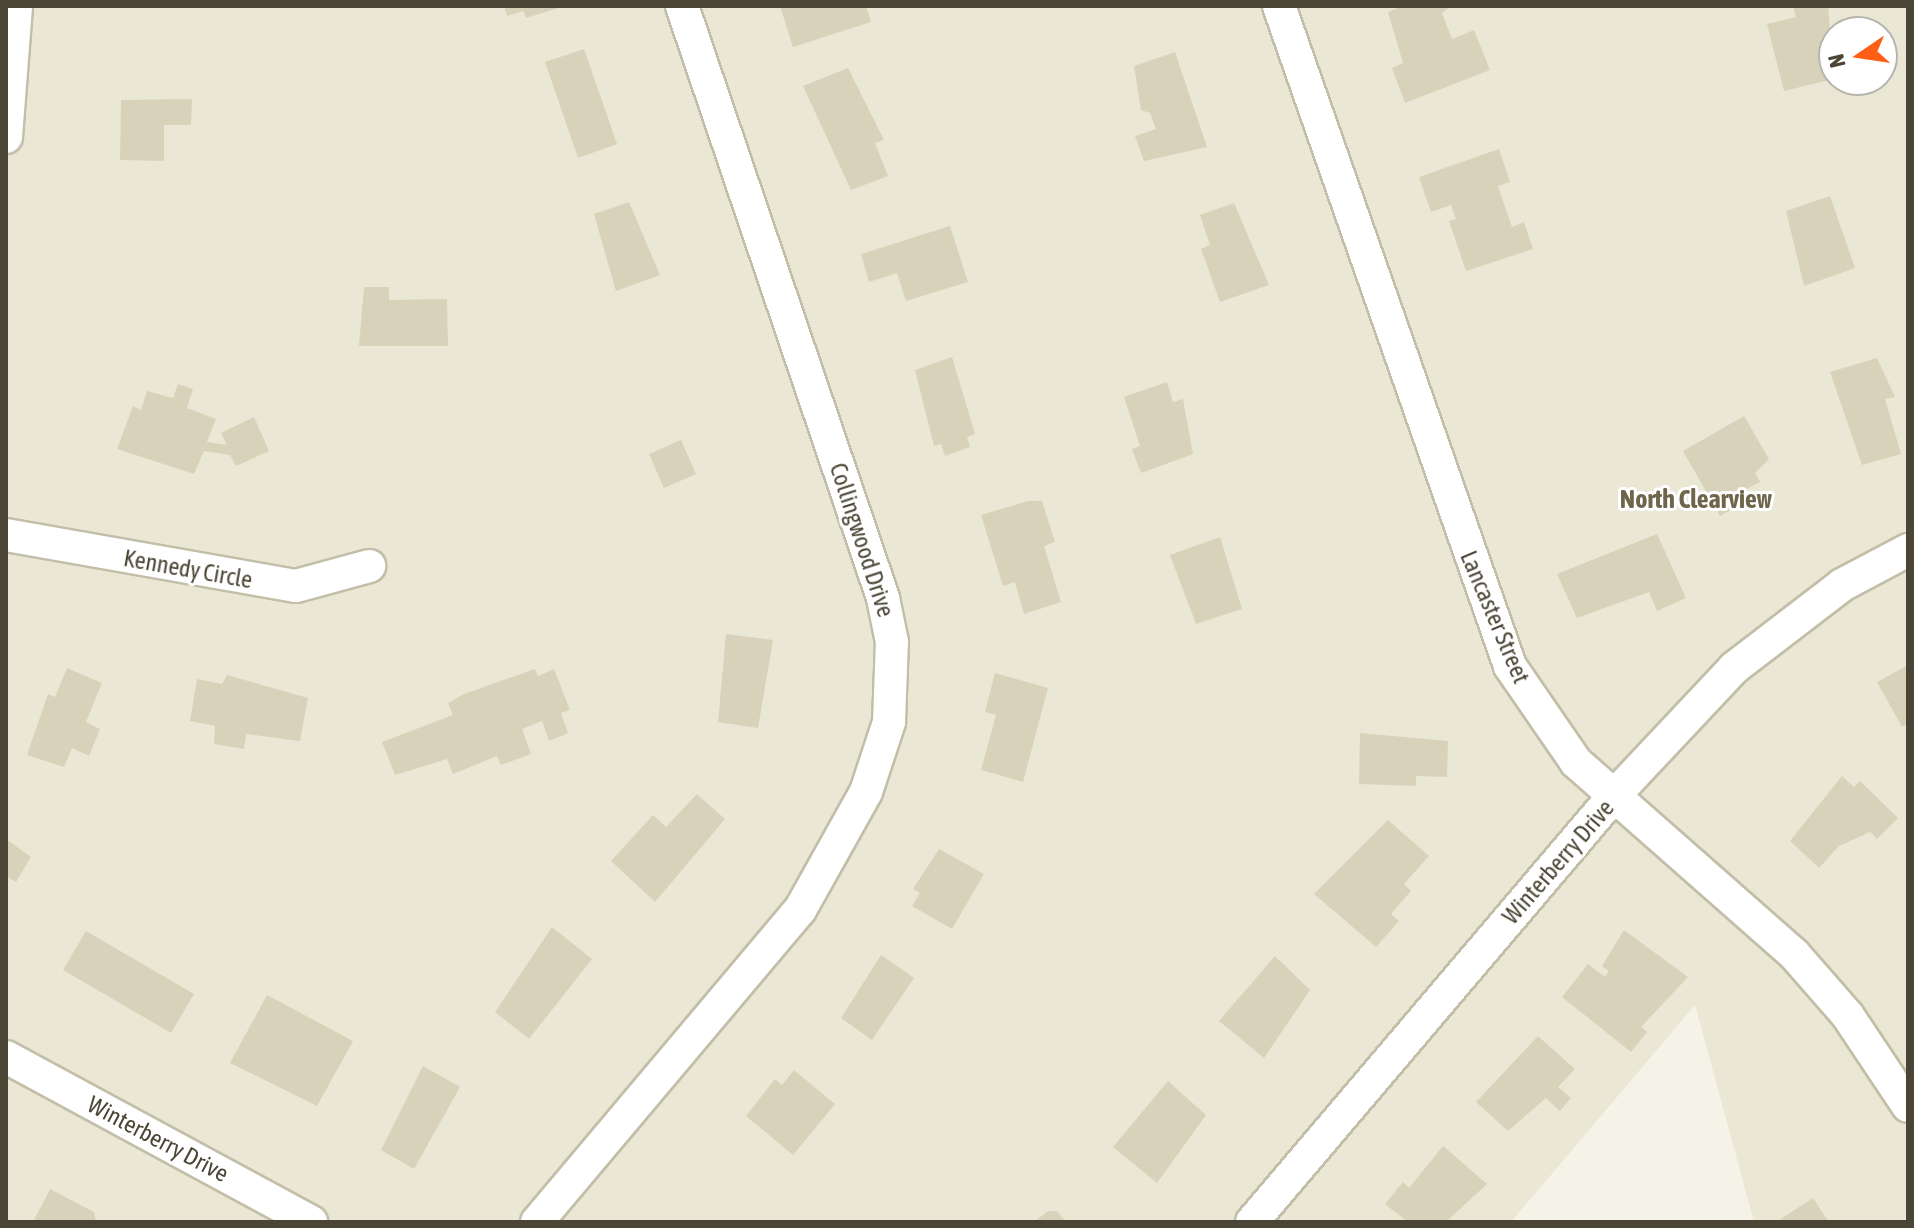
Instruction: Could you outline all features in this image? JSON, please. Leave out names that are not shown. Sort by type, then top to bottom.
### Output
[{"type":"street","points":[[6,137],[16,6]]},
{"type":"street","name":"Collingwood Drive","points":[[537,1222],[800,910],[866,792],[889,722],[892,642],[883,598],[682,6]]},
{"type":"street","name":"Lancaster Street","points":[[1279,6],[1493,625],[1540,716],[1612,798],[1794,954],[1848,1016],[1908,1106]]},
{"type":"street","name":"Kennedy Circle","points":[[6,535],[296,586],[369,566]]},
{"type":"street","name":"Winterberry Drive","points":[[1252,1222],[1612,798],[1785,623],[1908,550]]},
{"type":"street","name":"Winterberry Drive","points":[[6,1057],[311,1222]]},
{"type":"shaded area","points":[[6,6],[1908,6],[1908,1222],[1754,1222],[1695,1005],[1511,1222],[6,1222]]},
{"type":"building","points":[[504,6],[562,7],[526,18],[523,11],[507,16]]},
{"type":"building","points":[[780,6],[866,6],[871,22],[793,47]]},
{"type":"building","points":[[1402,6],[1451,6],[1442,13],[1452,39],[1474,30],[1490,70],[1405,103],[1392,68],[1403,63],[1388,12]]},
{"type":"building","points":[[1793,6],[1828,6],[1829,16],[1818,16],[1818,83],[1784,91],[1767,24],[1796,17]]},
{"type":"building","points":[[584,49],[617,144],[578,158],[545,62]]},
{"type":"building","points":[[1175,52],[1207,147],[1144,161],[1135,136],[1156,129],[1150,113],[1141,110],[1134,66]]},
{"type":"building","points":[[848,68],[884,140],[875,143],[888,176],[851,190],[803,86]]},
{"type":"building","points":[[192,99],[191,125],[164,125],[164,161],[120,160],[121,100]]},
{"type":"building","points":[[1499,149],[1510,182],[1498,186],[1512,227],[1524,222],[1533,249],[1466,271],[1449,221],[1456,219],[1451,205],[1431,212],[1419,177]]},
{"type":"building","points":[[1830,196],[1855,268],[1804,286],[1786,211]]},
{"type":"building","points":[[629,202],[660,275],[616,291],[594,214]]},
{"type":"building","points":[[1234,203],[1269,285],[1220,302],[1201,249],[1210,245],[1200,215]]},
{"type":"building","points":[[950,226],[968,282],[906,301],[897,273],[869,282],[861,254]]},
{"type":"building","points":[[364,287],[389,287],[389,300],[447,299],[448,346],[359,346]]},
{"type":"building","points":[[952,357],[975,434],[967,437],[970,447],[945,456],[941,444],[934,446],[915,370]]},
{"type":"building","points":[[1877,358],[1895,397],[1885,399],[1901,454],[1862,465],[1830,372]]},
{"type":"building","points":[[1167,382],[1173,402],[1183,399],[1193,454],[1141,473],[1132,449],[1140,446],[1124,397]]},
{"type":"building","points":[[178,384],[193,389],[187,408],[216,419],[207,442],[227,445],[221,433],[254,417],[269,451],[236,466],[230,455],[204,451],[194,474],[117,449],[133,406],[141,410],[147,391],[173,398]]},
{"type":"building","points":[[1744,416],[1769,459],[1755,473],[1760,482],[1743,491],[1748,500],[1720,516],[1683,451]]},
{"type":"building","points":[[681,440],[696,474],[664,488],[649,454]]},
{"type":"building","points":[[1028,501],[1042,501],[1055,542],[1044,546],[1061,602],[1024,614],[1015,582],[1003,586],[981,515]]},
{"type":"building","points":[[1657,534],[1686,598],[1657,611],[1649,592],[1577,618],[1557,574]]},
{"type":"building","points":[[1220,537],[1242,609],[1196,624],[1170,555]]},
{"type":"building","points":[[726,634],[773,640],[758,728],[718,722]]},
{"type":"building","points":[[1908,665],[1908,723],[1902,727],[1877,682]]},
{"type":"building","points":[[67,668],[102,683],[86,722],[100,729],[89,756],[72,748],[64,767],[27,755],[48,694],[55,697]]},
{"type":"building","points":[[535,669],[538,676],[554,669],[570,710],[561,713],[568,733],[549,741],[542,721],[522,729],[531,754],[501,765],[497,756],[453,774],[447,759],[395,775],[382,742],[453,715],[448,703],[464,694]]},
{"type":"building","points":[[995,673],[1048,688],[1023,782],[981,770],[996,715],[985,712]]},
{"type":"building","points":[[227,675],[308,698],[300,741],[246,734],[244,749],[214,744],[215,726],[190,721],[197,679],[222,684]]},
{"type":"building","points":[[1360,733],[1448,741],[1447,777],[1416,776],[1416,786],[1359,784]]},
{"type":"building","points":[[1842,776],[1854,787],[1860,781],[1898,818],[1877,839],[1870,832],[1839,846],[1819,868],[1790,841]]},
{"type":"building","points":[[697,794],[725,819],[655,902],[611,861],[653,815],[666,827]]},
{"type":"building","points":[[1388,820],[1429,856],[1404,884],[1411,891],[1391,914],[1399,921],[1376,947],[1314,894]]},
{"type":"building","points":[[6,839],[31,857],[16,882],[6,876]]},
{"type":"building","points":[[939,849],[984,874],[952,929],[912,906],[920,893],[913,889]]},
{"type":"building","points":[[552,927],[592,959],[529,1039],[495,1012]]},
{"type":"building","points":[[1624,930],[1688,977],[1641,1027],[1647,1032],[1631,1052],[1562,997],[1588,964],[1605,977],[1609,971],[1602,966]]},
{"type":"building","points":[[86,931],[194,994],[171,1033],[63,970]]},
{"type":"building","points":[[881,955],[914,978],[872,1040],[841,1018]]},
{"type":"building","points":[[1275,956],[1310,990],[1264,1058],[1219,1021]]},
{"type":"building","points":[[267,995],[353,1041],[317,1106],[230,1063]]},
{"type":"building","points":[[1538,1036],[1575,1069],[1558,1087],[1571,1098],[1560,1111],[1546,1098],[1508,1131],[1476,1102]]},
{"type":"building","points":[[423,1066],[460,1087],[414,1169],[381,1150]]},
{"type":"building","points":[[794,1070],[835,1104],[793,1155],[746,1116],[775,1079],[782,1085]]},
{"type":"building","points":[[1168,1081],[1206,1115],[1157,1183],[1113,1147]]},
{"type":"building","points":[[1443,1146],[1487,1184],[1446,1222],[1408,1222],[1385,1204],[1403,1182],[1409,1188]]},
{"type":"building","points":[[50,1189],[94,1212],[96,1222],[33,1222]]},
{"type":"building","points":[[1813,1198],[1829,1222],[1776,1222]]},
{"type":"building","points":[[1048,1211],[1057,1211],[1066,1222],[1034,1222]]},
{"type":"district","name":"North Clearview","points":[[1696,500]]}]
